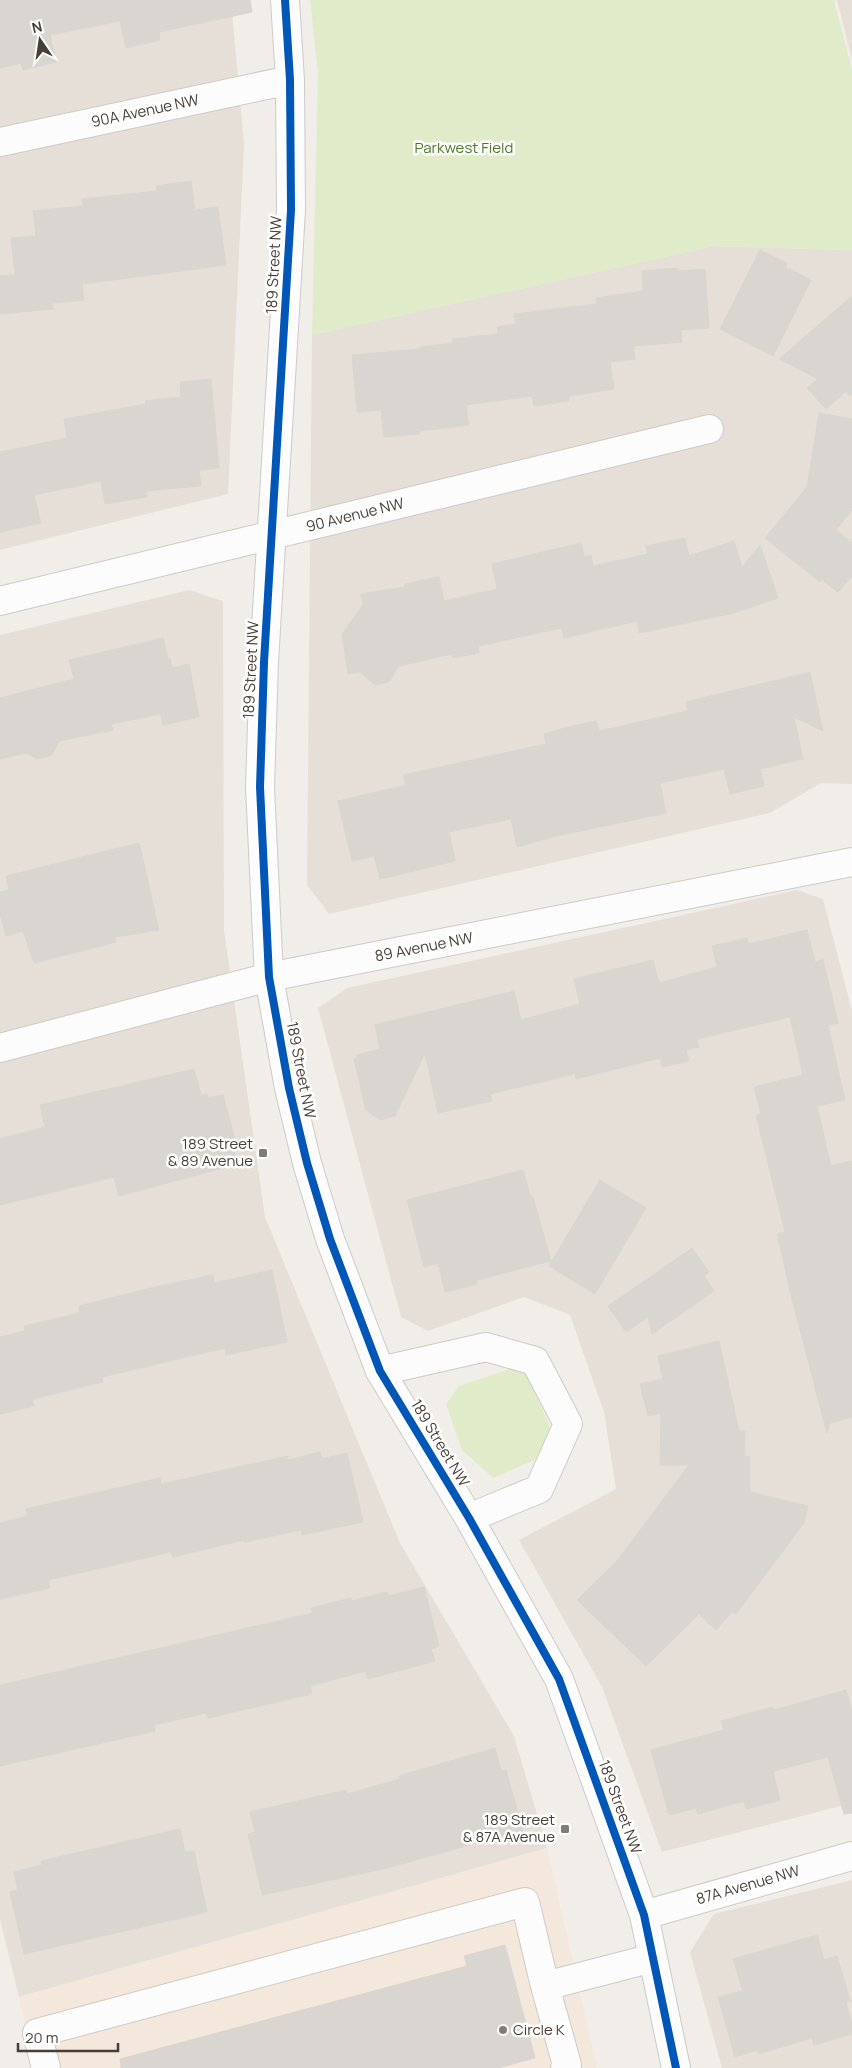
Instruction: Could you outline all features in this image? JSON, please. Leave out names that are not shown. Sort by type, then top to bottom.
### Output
[{"type":"street","name":"189 Street NW","points":[[285,0],[290,80],[291,210],[272,535],[260,787],[269,977],[288,1088],[307,1163],[330,1239],[380,1371],[469,1518],[559,1679],[644,1915],[676,2068]]},
{"type":"street","name":"90A Avenue NW","points":[[0,142],[290,80]]},
{"type":"street","name":"90 Avenue NW","points":[[0,601],[709,429]]},
{"type":"street","name":"89 Avenue NW","points":[[0,1048],[269,977],[852,862]]},
{"type":"street","points":[[380,1371],[486,1347],[535,1361],[568,1424],[539,1489],[469,1518]]},
{"type":"street","name":"87A Avenue NW","points":[[644,1915],[852,1856]]},
{"type":"street","points":[[46,2068],[38,2033],[524,1902],[566,2065],[565,2068]]},
{"type":"street","points":[[545,1986],[653,1958]]},
{"type":"shaded area","points":[[0,0],[231,0],[244,144],[228,494],[0,550]]},
{"type":"shaded area","points":[[837,0],[852,0],[852,60]]},
{"type":"shaded area","points":[[713,246],[852,250],[852,784],[821,783],[770,813],[329,914],[307,885],[312,335]]},
{"type":"shaded area","points":[[189,590],[223,601],[224,930],[265,1217],[400,1543],[514,1736],[547,1848],[19,1997],[0,1919],[0,635]]},
{"type":"shaded area","points":[[797,890],[823,899],[852,1011],[852,1803],[662,1852],[602,1687],[519,1540],[616,1489],[604,1412],[570,1315],[524,1297],[428,1331],[401,1317],[318,1008],[347,988]]},
{"type":"shaded area","points":[[547,1848],[597,2068],[34,2068],[19,1997]]},
{"type":"shaded area","points":[[852,1880],[852,2068],[722,2068],[690,1952],[714,1914]]},
{"type":"green space","name":"Parkwest Field","points":[[310,0],[834,0],[852,69],[852,250],[713,246],[312,335],[318,74]]},
{"type":"green space","points":[[510,1369],[527,1375],[551,1430],[539,1458],[493,1478],[462,1450],[446,1404],[459,1386]]},
{"type":"building","points":[[0,0],[250,0],[252,12],[159,32],[160,40],[126,48],[120,21],[50,35],[56,62],[23,70],[21,63],[0,68]]},
{"type":"building","points":[[191,181],[195,210],[218,207],[226,265],[82,284],[84,300],[52,303],[53,309],[0,314],[0,276],[15,275],[11,238],[36,236],[33,211],[83,206],[82,199],[157,191],[156,186]]},
{"type":"building","points":[[760,250],[787,263],[786,267],[811,280],[773,356],[720,329]]},
{"type":"building","points":[[678,268],[678,271],[705,269],[709,328],[681,330],[682,342],[633,346],[635,359],[610,362],[614,389],[569,396],[569,401],[534,406],[532,396],[466,405],[469,425],[419,431],[420,434],[384,437],[381,410],[357,412],[352,355],[420,349],[420,347],[453,343],[453,339],[498,334],[497,327],[516,324],[514,314],[597,304],[596,298],[643,291],[642,271]]},
{"type":"building","points":[[852,296],[852,396],[845,392],[826,409],[807,388],[818,379],[779,359]]},
{"type":"building","points":[[211,379],[219,468],[199,470],[201,486],[146,491],[147,497],[105,504],[101,481],[34,495],[41,523],[0,532],[0,452],[67,438],[64,419],[146,404],[145,401],[181,397],[180,382]]},
{"type":"building","points":[[819,413],[852,419],[852,510],[836,530],[852,543],[852,576],[838,592],[822,580],[820,582],[765,538],[807,487]]},
{"type":"building","points":[[685,538],[689,556],[734,541],[742,567],[760,545],[778,598],[734,613],[639,633],[637,621],[564,638],[562,628],[478,646],[479,653],[453,658],[452,654],[399,666],[389,682],[375,685],[360,672],[348,674],[342,634],[363,605],[361,594],[405,587],[405,584],[439,577],[444,601],[497,589],[492,564],[581,543],[584,557],[591,555],[593,566],[648,554],[646,546]]},
{"type":"building","points":[[163,638],[172,668],[189,664],[199,717],[163,725],[161,714],[111,724],[113,730],[59,741],[52,755],[37,759],[26,753],[0,759],[0,698],[74,679],[69,660]]},
{"type":"building","points":[[810,672],[823,731],[794,717],[803,759],[760,769],[764,786],[730,794],[724,769],[660,783],[666,813],[552,837],[517,847],[511,819],[449,832],[455,861],[380,879],[374,856],[352,861],[338,801],[406,785],[403,775],[546,744],[544,734],[568,727],[596,721],[599,731],[688,711],[686,702]]},
{"type":"building","points":[[139,843],[159,930],[115,937],[116,942],[34,963],[23,931],[6,936],[0,914],[0,892],[9,890],[6,876]]},
{"type":"building","points":[[807,930],[815,962],[823,959],[838,1023],[828,1025],[845,1100],[817,1106],[831,1166],[852,1161],[852,1417],[830,1423],[827,1433],[777,1234],[785,1232],[756,1115],[761,1114],[754,1087],[803,1075],[790,1017],[697,1039],[699,1047],[686,1050],[689,1061],[662,1067],[660,1058],[576,1079],[575,1074],[490,1094],[492,1101],[438,1113],[425,1053],[395,1116],[380,1120],[366,1110],[354,1059],[358,1058],[357,1055],[380,1049],[375,1025],[514,991],[521,1020],[580,1004],[574,979],[653,960],[659,983],[717,967],[712,946],[747,938],[748,944]]},
{"type":"building","points":[[194,1069],[201,1095],[207,1094],[208,1098],[223,1095],[235,1140],[232,1141],[238,1164],[119,1196],[114,1177],[0,1205],[0,1139],[45,1127],[40,1105]]},
{"type":"building","points":[[523,1170],[531,1198],[533,1197],[551,1261],[477,1280],[477,1284],[445,1292],[438,1263],[424,1267],[407,1200]]},
{"type":"building","points":[[600,1180],[646,1208],[595,1294],[549,1266]]},
{"type":"building","points":[[692,1248],[709,1272],[704,1276],[714,1291],[652,1334],[648,1317],[626,1332],[608,1306]]},
{"type":"building","points":[[272,1270],[287,1342],[226,1355],[225,1348],[102,1377],[103,1382],[32,1399],[34,1406],[0,1414],[0,1337],[25,1331],[24,1326],[80,1313],[79,1306],[151,1288],[213,1275],[214,1283]]},
{"type":"building","points":[[719,1341],[739,1431],[745,1431],[744,1456],[750,1457],[750,1492],[808,1506],[804,1523],[736,1614],[732,1612],[716,1630],[699,1614],[646,1666],[577,1600],[617,1561],[689,1465],[660,1465],[661,1413],[648,1416],[640,1384],[663,1379],[658,1356]]},
{"type":"building","points":[[320,1452],[322,1459],[347,1453],[363,1522],[302,1535],[301,1530],[245,1542],[244,1540],[173,1557],[171,1552],[48,1580],[50,1588],[0,1599],[0,1523],[28,1516],[26,1509],[160,1478],[161,1484],[288,1456],[288,1460]]},
{"type":"building","points":[[424,1587],[439,1646],[431,1649],[435,1661],[368,1679],[366,1671],[310,1686],[312,1694],[208,1718],[206,1713],[154,1725],[155,1731],[0,1766],[0,1685],[313,1613],[311,1608],[351,1598],[352,1601],[387,1592],[388,1596]]},
{"type":"building","points":[[846,1690],[852,1711],[852,1813],[844,1814],[828,1757],[773,1771],[780,1800],[746,1809],[744,1801],[698,1814],[696,1808],[669,1815],[651,1750],[724,1730],[721,1721],[773,1707],[774,1710]]},
{"type":"building","points":[[495,1748],[501,1771],[506,1770],[523,1830],[387,1868],[262,1895],[248,1834],[255,1832],[250,1812],[346,1790],[347,1794],[400,1779],[399,1776]]},
{"type":"building","points":[[180,1829],[185,1852],[194,1851],[207,1912],[24,1954],[10,1892],[18,1890],[14,1872],[42,1865],[41,1861]]},
{"type":"building","points":[[817,1935],[824,1960],[837,1956],[850,2001],[846,2002],[852,2024],[852,2034],[814,2045],[812,2038],[758,2054],[757,2050],[735,2057],[718,1997],[743,1991],[733,1959]]},
{"type":"building","points":[[505,1945],[535,2058],[498,2068],[121,2068],[120,2059],[467,1966],[464,1956]]},
{"type":"cycle path","points":[[285,0],[290,80],[291,210],[264,662],[260,787],[269,977],[289,1088],[307,1163],[330,1239],[380,1371],[469,1518],[559,1679],[644,1915],[676,2068]]},
{"type":"place","name":"189 Street & 89 Avenue","points":[[263,1153]]},
{"type":"place","name":"189 Street & 87A Avenue","points":[[565,1829]]},
{"type":"place","name":"Circle K","points":[[503,2030]]}]
